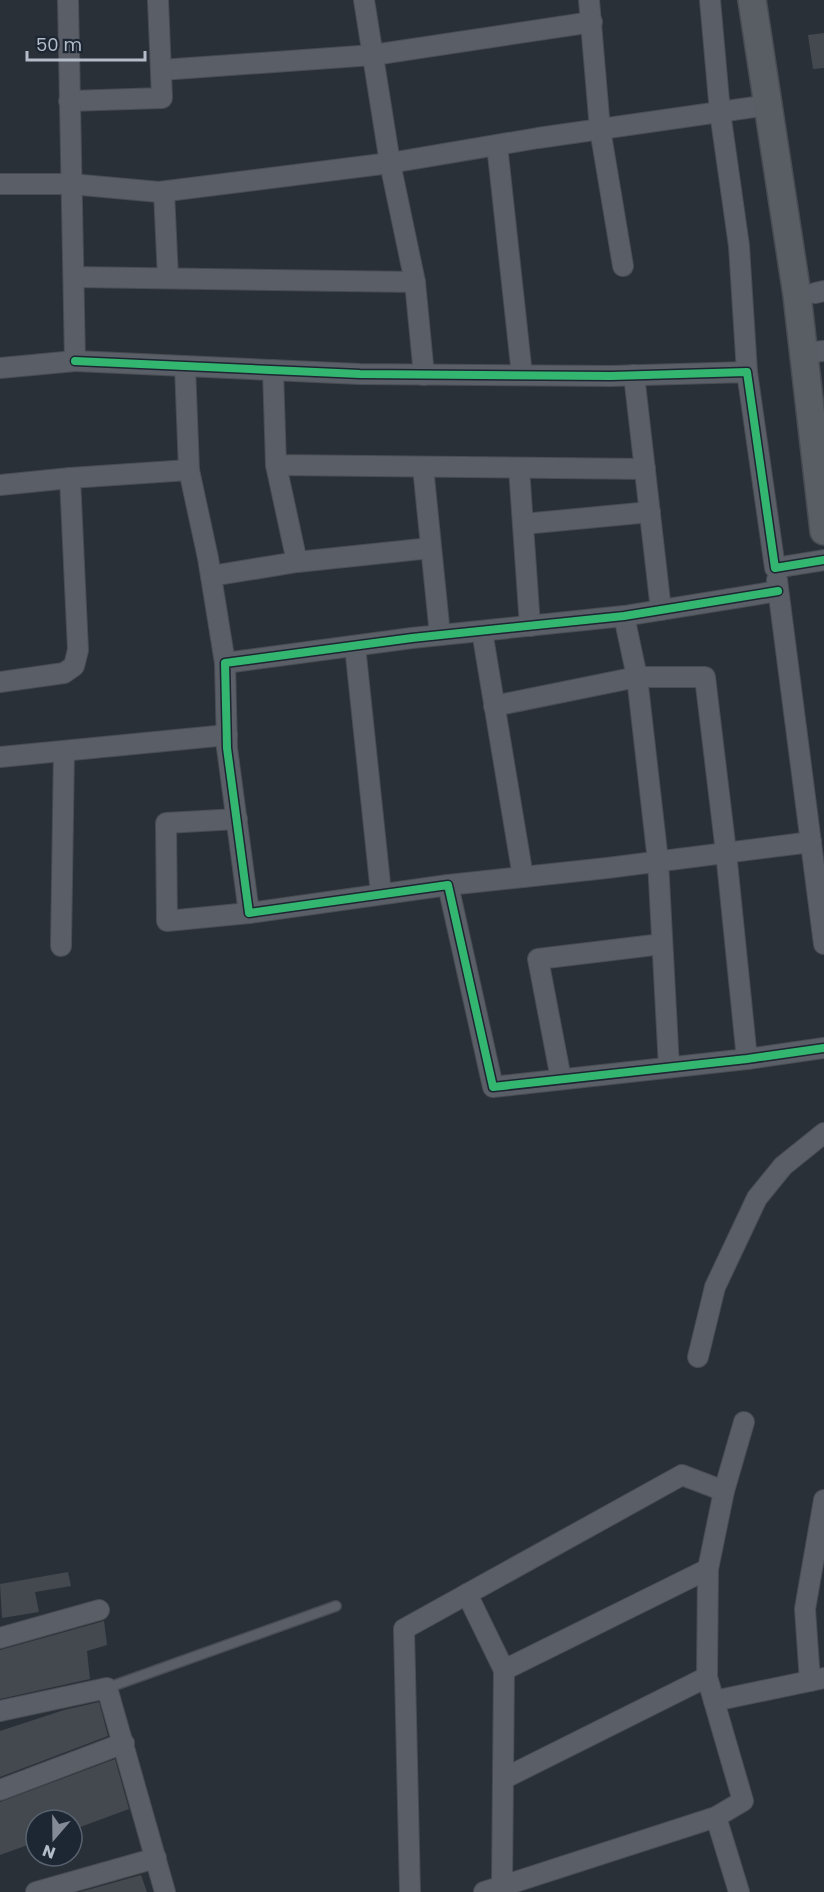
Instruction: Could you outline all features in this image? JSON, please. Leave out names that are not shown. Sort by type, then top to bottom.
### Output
[{"type":"main road","points":[[752,0],[797,295],[818,357]]},
{"type":"main road","points":[[770,0],[819,292],[818,357],[824,531]]},
{"type":"street","points":[[68,0],[75,361]]},
{"type":"street","points":[[69,101],[162,98],[158,0]]},
{"type":"street","points":[[364,0],[390,163],[415,282],[424,375]]},
{"type":"street","points":[[589,0],[600,129],[623,266]]},
{"type":"street","points":[[710,0],[720,112],[739,246],[747,372],[824,944]]},
{"type":"street","points":[[161,70],[373,55],[592,22]]},
{"type":"street","points":[[0,184],[71,184],[164,192],[390,163],[768,105]]},
{"type":"street","points":[[497,145],[522,375]]},
{"type":"street","points":[[164,192],[168,278]]},
{"type":"street","points":[[74,277],[415,282]]},
{"type":"street","points":[[0,368],[75,361],[360,374],[634,375],[747,372]]},
{"type":"street","points":[[185,366],[189,470],[211,576],[225,663],[227,735],[249,913]]},
{"type":"street","points":[[273,370],[276,465],[297,562]]},
{"type":"street","points":[[634,375],[661,610]]},
{"type":"street","points":[[276,465],[645,469]]},
{"type":"street","points":[[423,467],[440,635]]},
{"type":"street","points":[[519,468],[530,626]]},
{"type":"street","points":[[0,485],[189,470]]},
{"type":"street","points":[[0,682],[64,673],[74,666],[78,650],[70,478]]},
{"type":"street","points":[[523,524],[650,512]]},
{"type":"street","points":[[211,576],[297,562],[431,548]]},
{"type":"street","points":[[775,568],[824,560]]},
{"type":"street","points":[[225,663],[440,635],[624,616],[778,591]]},
{"type":"street","points":[[624,616],[637,677],[658,861],[669,1067]]},
{"type":"street","points":[[482,631],[524,877]]},
{"type":"street","points":[[355,646],[381,893]]},
{"type":"street","points":[[494,706],[637,677],[705,677],[747,1059]]},
{"type":"street","points":[[0,757],[227,735]]},
{"type":"street","points":[[61,946],[64,751]]},
{"type":"street","points":[[237,819],[166,823],[168,921],[249,913],[381,893],[811,842]]},
{"type":"street","points":[[448,885],[493,1087],[747,1059],[824,1048]]},
{"type":"street","points":[[561,1079],[538,959],[662,944]]},
{"type":"street","points":[[698,1357],[715,1287],[758,1198],[783,1166],[824,1133]]},
{"type":"street","points":[[467,1594],[504,1670],[503,1779],[494,1889],[716,1817],[743,1801],[707,1677],[708,1569],[724,1491],[744,1422]]},
{"type":"street","points":[[410,1892],[404,1629],[682,1475],[724,1491]]},
{"type":"street","points":[[714,1701],[817,1680],[805,1610],[824,1500]]},
{"type":"street","points":[[504,1670],[708,1569]]},
{"type":"street","points":[[0,1638],[99,1610]]},
{"type":"street","points":[[503,1779],[707,1677]]},
{"type":"street","points":[[0,1711],[107,1688],[165,1892]]},
{"type":"street","points":[[0,1790],[124,1743]]},
{"type":"street","points":[[716,1817],[740,1892]]},
{"type":"street","points":[[36,1892],[156,1858]]},
{"type":"lane","points":[[107,1688],[336,1606]]},
{"type":"building","points":[[824,33],[824,68],[813,69],[808,35]]},
{"type":"building","points":[[68,1572],[71,1586],[35,1592],[39,1612],[2,1618],[0,1584]]},
{"type":"building","points":[[104,1621],[107,1645],[87,1651],[90,1679],[0,1699],[0,1650]]},
{"type":"building","points":[[99,1702],[108,1736],[0,1777],[0,1731],[64,1710]]},
{"type":"building","points":[[115,1759],[129,1809],[84,1826],[84,1808],[24,1808],[24,1846],[0,1855],[0,1802]]},
{"type":"building","points":[[141,1875],[147,1892],[80,1892]]},
{"type":"cycle path","points":[[75,361],[360,374],[611,376],[747,372],[775,568],[824,560]]},
{"type":"cycle path","points":[[778,591],[624,616],[412,638],[225,663],[227,748],[249,913],[448,885],[493,1087],[747,1059],[824,1048]]}]
